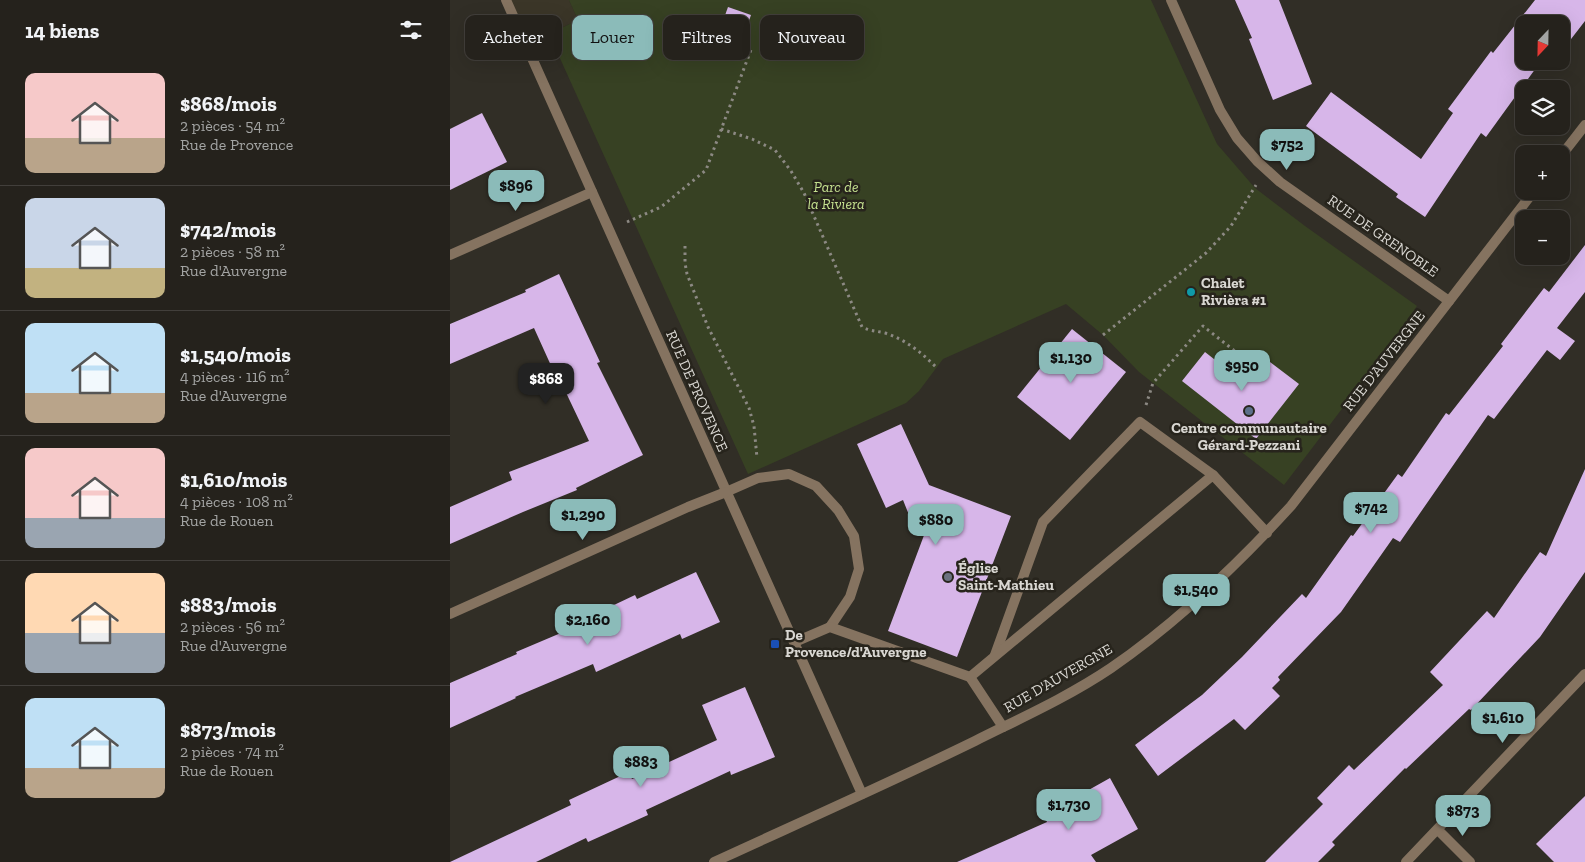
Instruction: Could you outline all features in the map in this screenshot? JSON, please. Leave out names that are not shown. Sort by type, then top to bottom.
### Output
[{"type":"street","name":"RUE DE PROVENCE","points":[[506,0],[862,794]]},
{"type":"street","name":"RUE DE GRENOBLE","points":[[1171,0],[1220,110],[1237,138],[1257,161],[1280,182],[1449,301]]},
{"type":"street","points":[[1570,145],[1585,125]]},
{"type":"street","points":[[450,255],[592,192]]},
{"type":"street","name":"RUE D'AUVERGNE","points":[[714,862],[1050,704],[1111,667],[1192,603],[1267,533],[1291,506],[1527,200]]},
{"type":"street","points":[[994,657],[1043,522],[1140,422],[1213,475],[1267,533]]},
{"type":"street","points":[[450,614],[758,478],[789,474],[816,486],[838,510],[854,536],[859,569],[850,597],[830,627],[795,642]]},
{"type":"street","points":[[970,677],[1213,475]]},
{"type":"street","points":[[830,627],[970,677],[1003,727]]},
{"type":"street","points":[[1406,862],[1585,674]]},
{"type":"street","points":[[1438,830],[1470,862]]},
{"type":"path","points":[[609,230],[662,207],[706,170],[752,47]]},
{"type":"path","points":[[721,129],[752,139],[775,150],[791,171],[804,193],[862,327],[870,331],[892,336],[918,350],[937,368]]},
{"type":"path","points":[[1103,335],[1206,253],[1231,226],[1255,188]]},
{"type":"path","points":[[685,246],[685,263],[688,274],[708,328],[749,408],[754,426],[758,478]]},
{"type":"path","points":[[1140,422],[1154,383],[1202,326],[1255,367]]},
{"type":"shaded area","points":[[506,0],[569,0],[576,15],[572,15],[572,23],[562,28],[562,15],[513,15]]},
{"type":"green space","name":"Parc de la Riviera","points":[[569,0],[1151,0],[1217,144],[1255,188],[1417,306],[1370,372],[1284,485],[1139,372],[1103,335],[1066,304],[943,359],[919,391],[906,403],[748,474],[561,60],[562,28],[572,23],[572,60],[653,60],[653,15],[576,15]]},
{"type":"building","points":[[1235,0],[1279,0],[1312,84],[1273,100],[1249,39],[1252,38]]},
{"type":"building","points":[[1535,0],[1585,0],[1585,21],[1570,40],[1570,15],[1523,15]]},
{"type":"building","points":[[728,7],[751,15],[750,18],[750,15],[725,15]]},
{"type":"building","points":[[1515,25],[1515,70],[1534,70],[1527,80],[1515,80],[1515,97],[1486,137],[1481,133],[1425,217],[1396,197],[1398,194],[1306,126],[1331,92],[1421,159],[1453,113],[1448,109],[1491,51],[1493,53]]},
{"type":"building","points":[[482,113],[507,162],[450,190],[450,129]]},
{"type":"building","points":[[1585,245],[1585,292],[1557,328],[1575,341],[1560,360],[1547,350],[1494,419],[1488,415],[1400,542],[1393,538],[1341,612],[1278,677],[1280,680],[1272,688],[1280,696],[1245,730],[1234,719],[1158,776],[1135,745],[1202,695],[1242,657],[1302,594],[1306,598],[1398,474],[1402,477],[1446,413],[1449,415],[1503,346],[1501,344],[1544,288],[1549,292]]},
{"type":"building","points":[[559,274],[600,362],[597,363],[643,455],[576,488],[577,490],[450,544],[450,507],[512,480],[509,472],[589,441],[560,380],[558,381],[534,328],[450,364],[450,324],[526,292],[525,290]]},
{"type":"building","points":[[1072,329],[1126,372],[1070,440],[1017,397]]},
{"type":"building","name":"Centre communautaire Gérard-Pezzani","points":[[1205,352],[1233,374],[1240,365],[1257,378],[1270,362],[1299,384],[1256,439],[1182,381]]},
{"type":"building","name":"Église Saint-Mathieu","points":[[901,424],[929,485],[1011,516],[957,657],[888,631],[929,522],[909,515],[903,500],[886,508],[857,444]]},
{"type":"building","points":[[1585,469],[1585,572],[1540,637],[1471,710],[1469,709],[1405,768],[1332,842],[1335,845],[1318,862],[1265,862],[1323,804],[1317,798],[1349,765],[1354,770],[1443,685],[1430,672],[1487,611],[1494,618],[1540,552],[1546,556]]},
{"type":"building","points":[[696,572],[720,622],[682,639],[680,634],[596,672],[593,664],[515,697],[450,728],[450,683],[575,627],[574,624],[635,595],[637,599]]},
{"type":"building","points":[[745,687],[775,757],[731,775],[730,771],[646,810],[648,815],[588,842],[586,838],[536,862],[450,862],[571,805],[569,800],[629,772],[632,779],[717,740],[702,705]]},
{"type":"building","points":[[1110,778],[1138,829],[1091,855],[1096,862],[957,862],[1047,822],[1044,815]]},
{"type":"building","points":[[1585,796],[1585,862],[1554,862],[1536,844]]},
{"type":"place","name":"Chalet Rivièra #1","points":[[1191,292]]},
{"type":"place","name":"Centre communautaire Gérard-Pezzani","points":[[1249,411]]},
{"type":"place","name":"Église Saint-Mathieu","points":[[948,577]]},
{"type":"place","name":"De Provence/d'Auvergne","points":[[775,644]]}]
